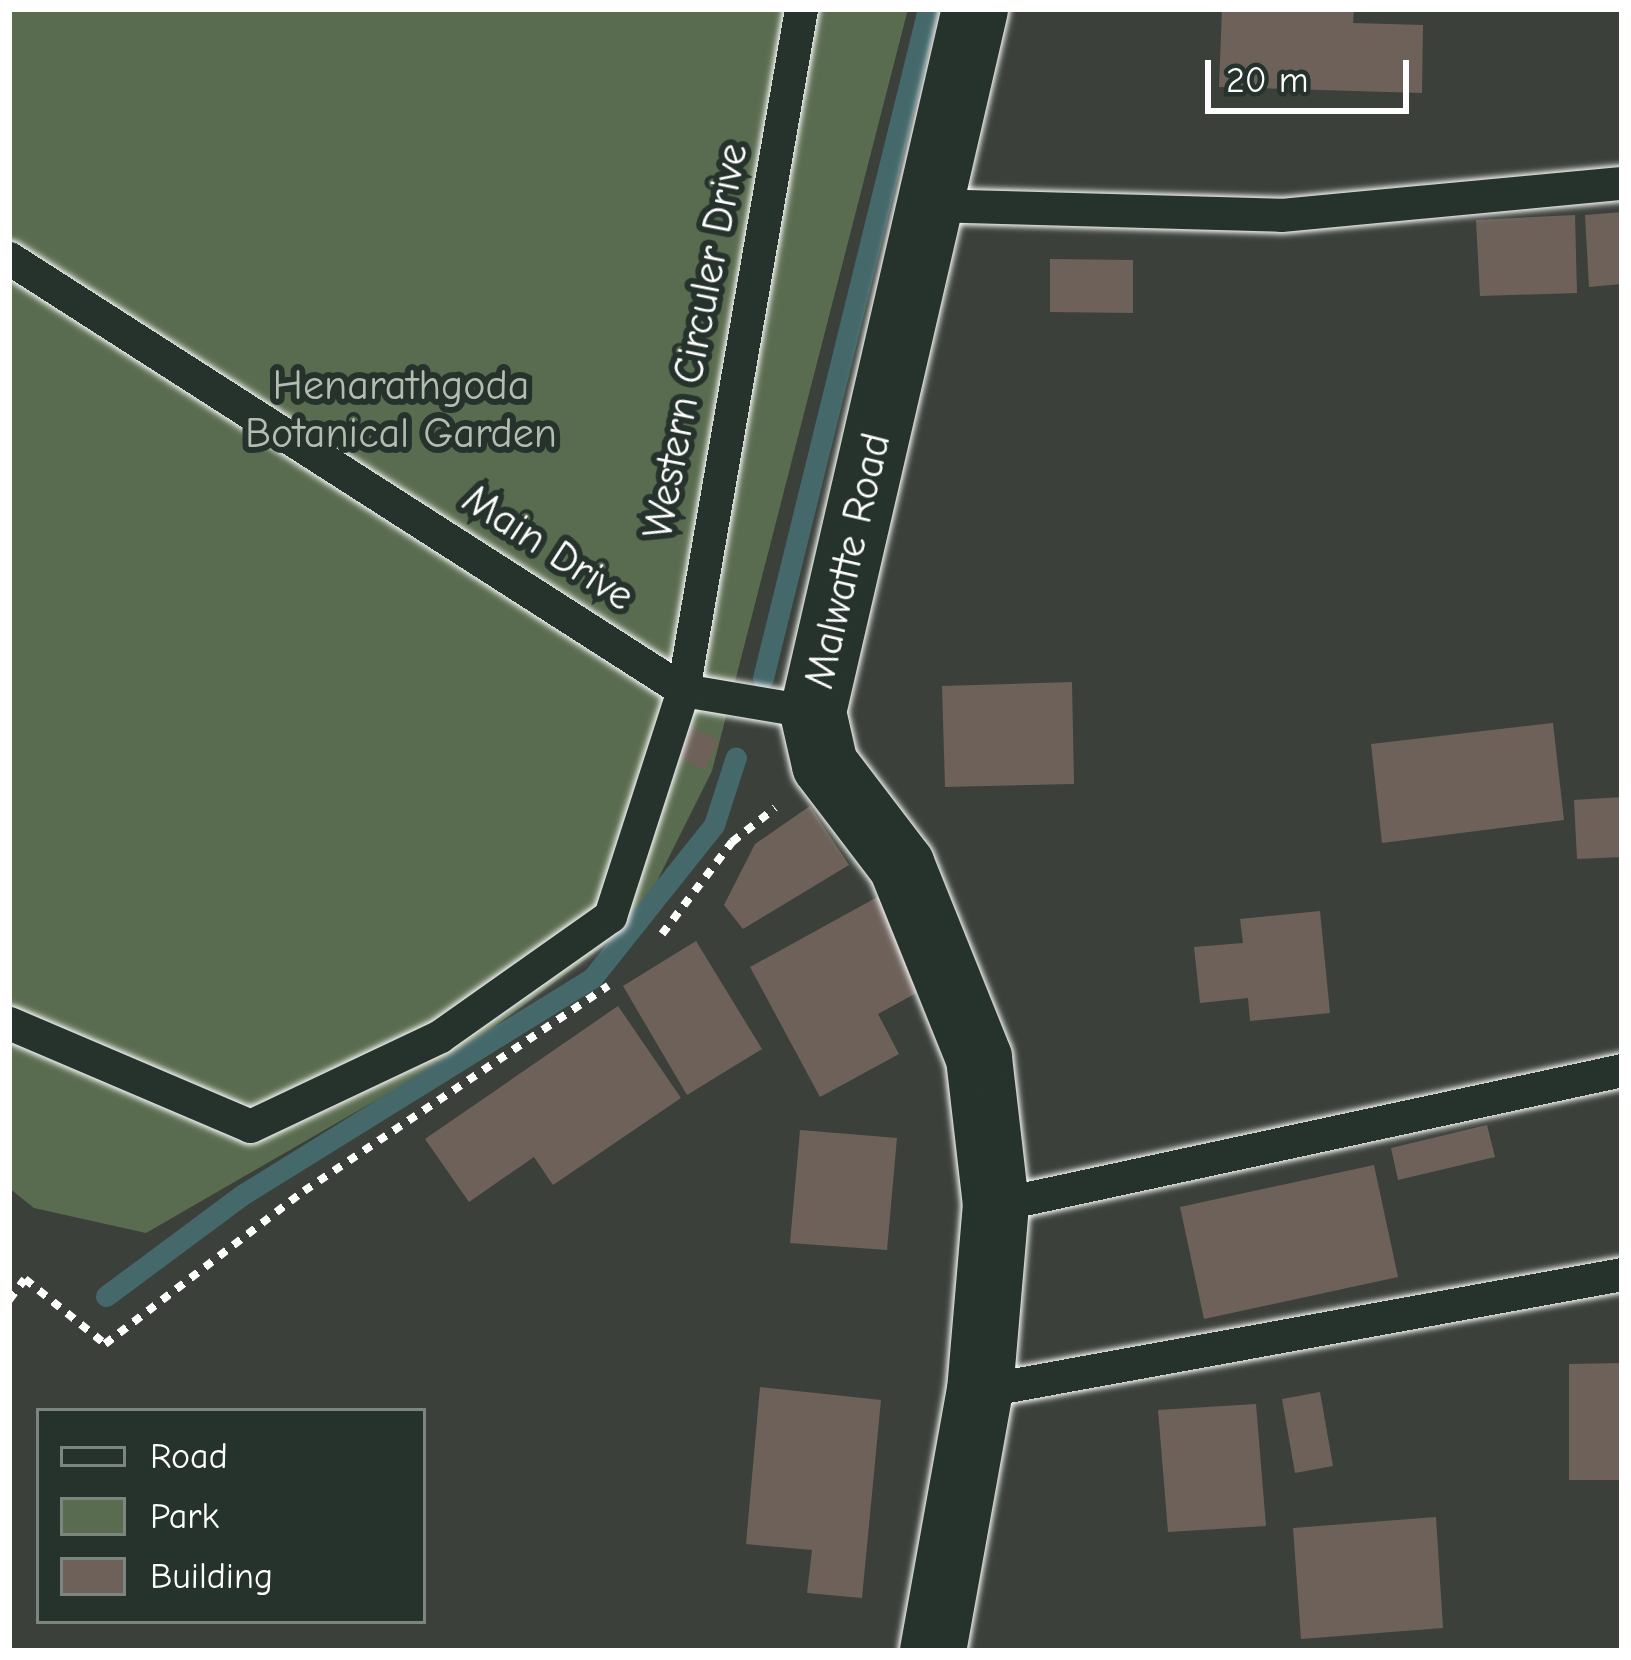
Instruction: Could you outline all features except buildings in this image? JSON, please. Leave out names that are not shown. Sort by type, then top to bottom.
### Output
[{"type":"street","name":"Malwatte Road","points":[[933,1651],[980,1391],[996,1205],[979,1058],[949,970],[902,866],[825,766],[813,712],[975,9]]},
{"type":"lane","name":"Western Circuler Drive","points":[[9,1023],[250,1126],[440,1036],[610,916],[683,690],[801,9]]},
{"type":"lane","points":[[930,205],[1281,215],[1622,183]]},
{"type":"lane","name":"Main Drive","points":[[9,258],[683,690],[813,712]]},
{"type":"lane","points":[[996,1205],[1622,1070]]},
{"type":"lane","points":[[980,1391],[1622,1274]]},
{"type":"green space","name":"Henarathgoda Botanical Garden","points":[[9,9],[908,9],[712,771],[637,921],[463,1050],[146,1233],[34,1208],[9,1188]]},
{"type":"waterway","points":[[763,678],[928,9]]},
{"type":"waterway","points":[[106,1296],[242,1195],[593,977],[714,825],[736,757]]}]
